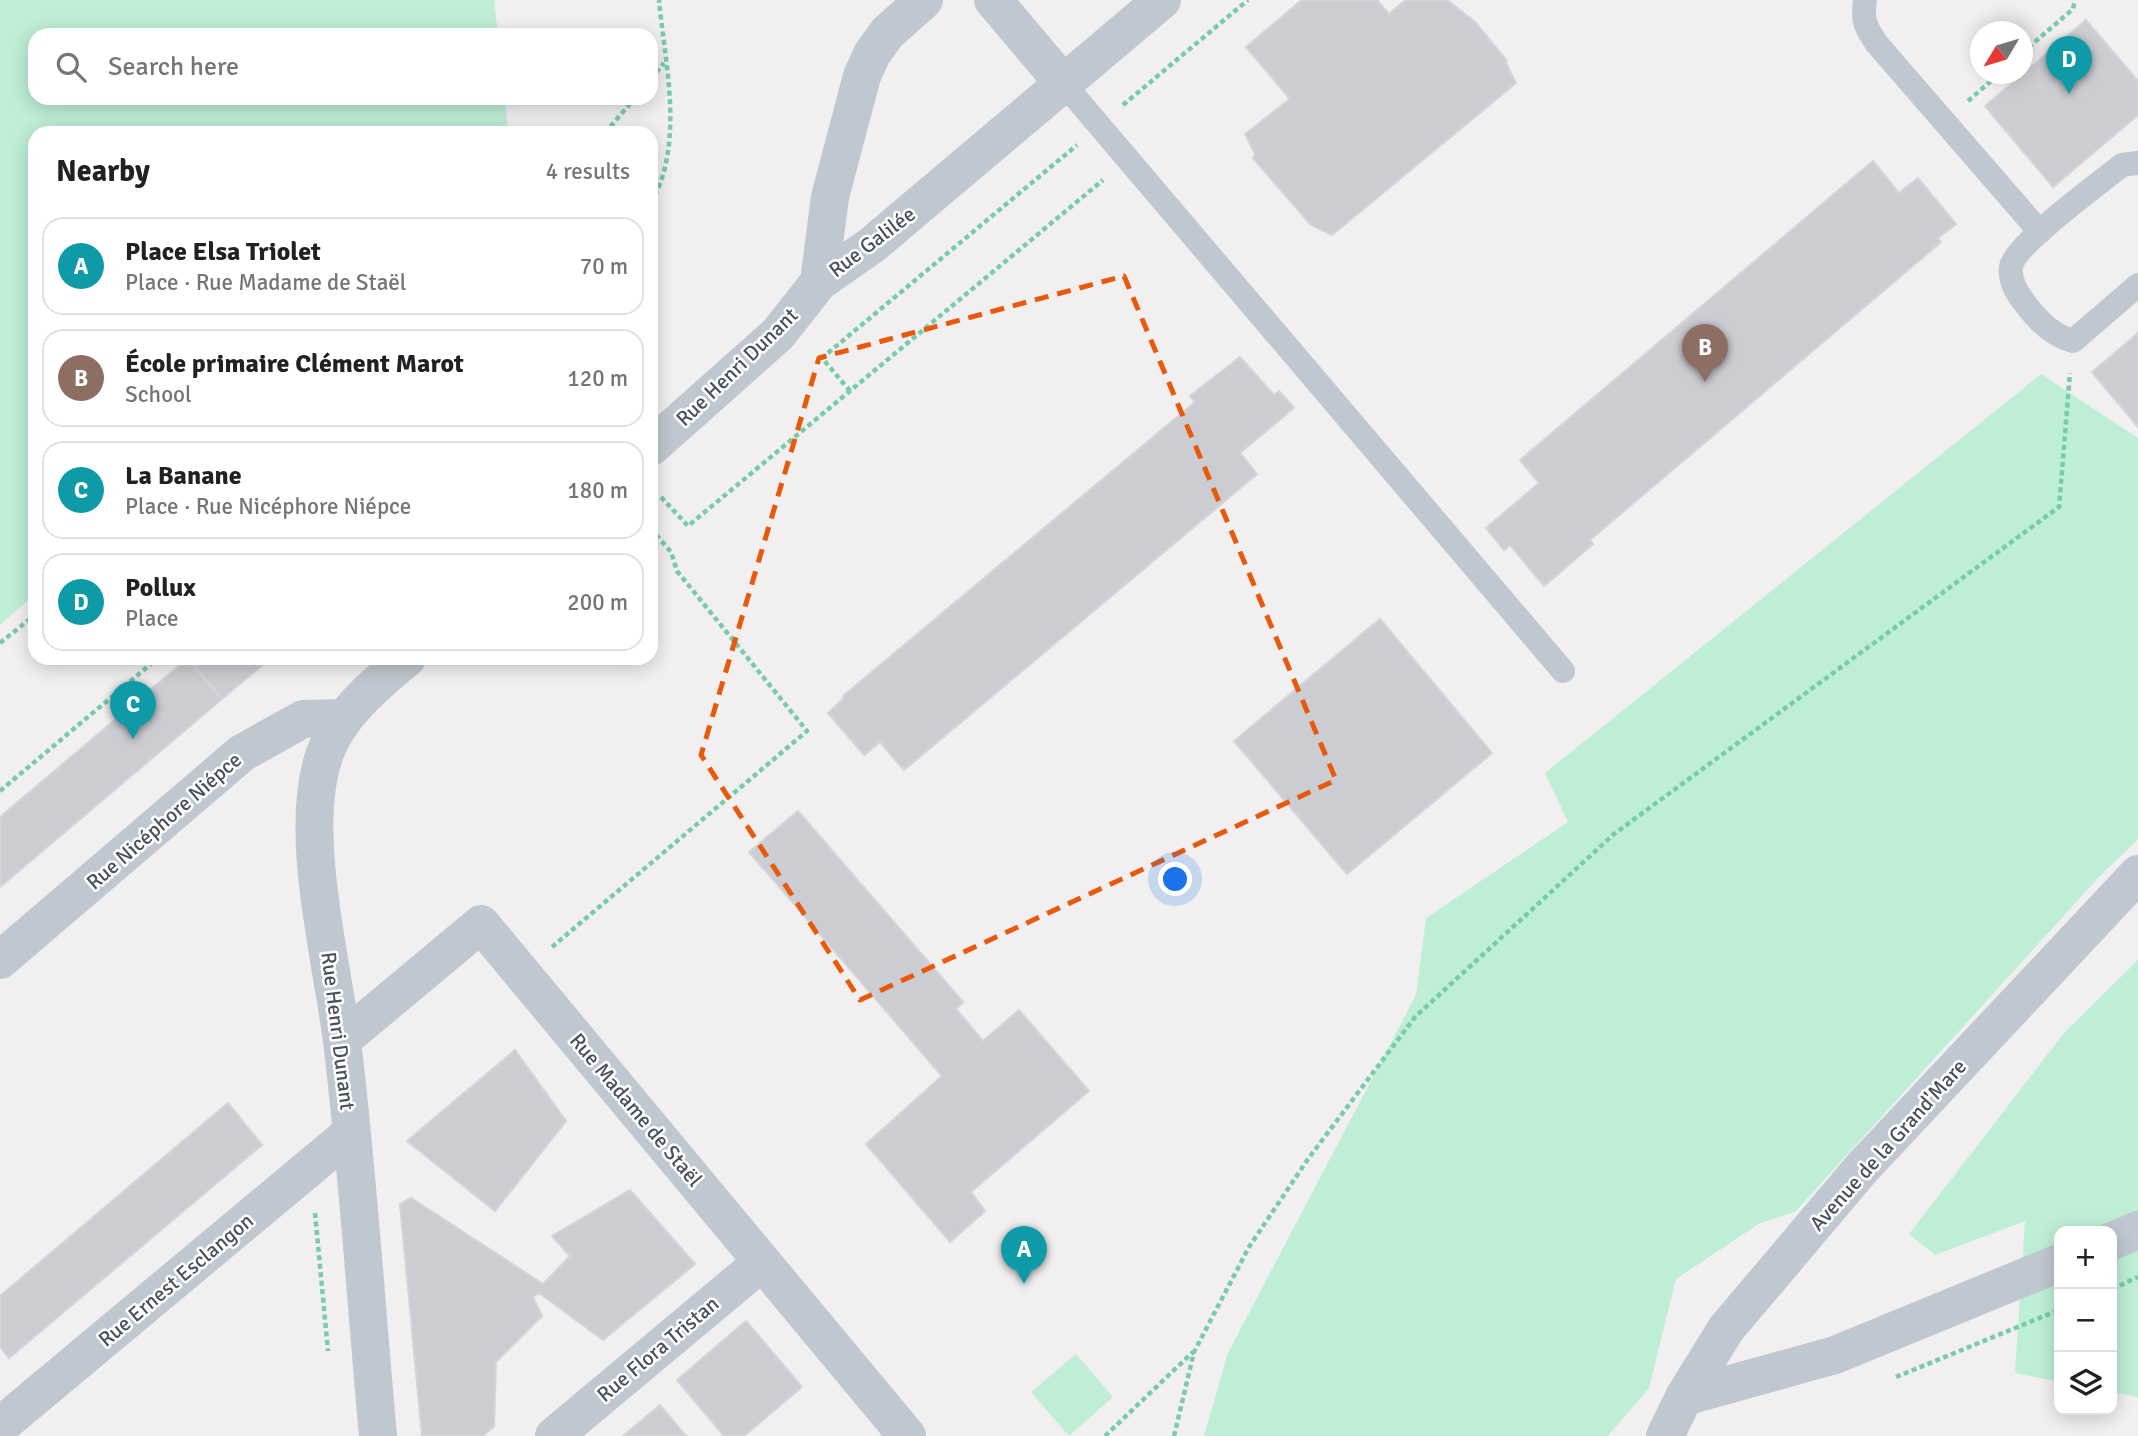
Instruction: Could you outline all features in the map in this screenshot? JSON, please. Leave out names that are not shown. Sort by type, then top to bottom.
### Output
[{"type":"street","name":"Rue Galilée","points":[[819,282],[831,197],[862,76],[872,54],[887,33],[924,0]]},
{"type":"street","points":[[993,0],[1064,84]]},
{"type":"street","name":"Rue Galilée","points":[[819,282],[872,246],[1161,0]]},
{"type":"street","name":"Rue Henri Dunant","points":[[658,441],[778,334],[819,282]]},
{"type":"street","name":"Rue Henri Dunant","points":[[378,1436],[342,1040],[322,910],[316,845],[316,798],[326,753],[344,718],[366,693],[399,665]]},
{"type":"street","name":"Rue Nicéphore Niépce","points":[[0,960],[242,753],[303,719],[344,718]]},
{"type":"street","name":"Avenue de la Grand'Mare","points":[[1665,1436],[1684,1396],[1726,1329],[1862,1168],[2138,874]]},
{"type":"street","name":"Rue Madame de Staël","points":[[342,1040],[481,924],[907,1436]]},
{"type":"street","name":"Rue Ernest Esclangon","points":[[0,1426],[351,1133]]},
{"type":"street","points":[[2117,1239],[2138,1230]]},
{"type":"street","name":"Rue Flora Tristan","points":[[554,1436],[761,1263]]},
{"type":"street","points":[[1684,1396],[1835,1355],[2054,1265]]},
{"type":"lane","points":[[1865,0],[1863,16],[1866,27],[1877,44],[2040,232]]},
{"type":"lane","points":[[1064,84],[1563,671]]},
{"type":"lane","points":[[2138,163],[2122,166],[2040,232],[2021,250],[2011,265],[2012,284],[2030,310],[2060,338],[2073,341],[2138,285]]},
{"type":"path","points":[[658,190],[671,134],[659,0]]},
{"type":"path","points":[[850,391],[822,358],[1248,0]]},
{"type":"path","points":[[2033,44],[2073,9],[2075,0]]},
{"type":"path","points":[[658,70],[665,62]]},
{"type":"path","points":[[1944,121],[1987,84]]},
{"type":"path","points":[[611,126],[629,105]]},
{"type":"path","points":[[661,497],[688,526],[1128,160]]},
{"type":"path","points":[[1174,1436],[1194,1352],[1249,1247],[1308,1159],[1415,1017],[1614,834],[2059,507],[2073,341]]},
{"type":"path","points":[[522,972],[807,731],[677,571],[671,552],[658,536]]},
{"type":"path","points":[[0,643],[28,621]]},
{"type":"path","points":[[0,791],[150,665]]},
{"type":"path","points":[[311,1167],[328,1360]]},
{"type":"path","points":[[2117,1287],[2138,1277]]},
{"type":"path","points":[[1896,1377],[2054,1312]]},
{"type":"path","points":[[1105,1436],[1194,1352]]},
{"type":"highlighted area","points":[[1124,276],[1336,780],[860,1000],[701,755],[819,358]]},
{"type":"green space","points":[[0,0],[494,0],[497,28],[28,28],[28,105],[506,105],[507,126],[28,126],[28,600],[0,625]]},
{"type":"green space","points":[[2041,374],[2138,438],[2138,839],[2098,878],[1795,1212],[1760,1223],[1676,1279],[1649,1388],[1608,1436],[1204,1436],[1228,1353],[1416,995],[1426,918],[1568,822],[1545,773]]},
{"type":"green space","points":[[2138,960],[2138,1397],[2117,1393],[2117,1226],[2054,1226],[2054,1381],[2015,1373],[2025,1221],[1935,1255],[1909,1234],[2064,1033]]},
{"type":"green space","points":[[1076,1354],[1113,1397],[1069,1436],[1031,1392]]},
{"type":"building","points":[[1302,0],[1377,0],[1389,14],[1406,0],[1447,0],[1475,22],[1507,61],[1516,83],[1332,235],[1311,225],[1253,158],[1255,154],[1245,134],[1290,99],[1246,47]]},
{"type":"building","points":[[2086,20],[2138,81],[2138,115],[2053,187],[1985,106],[2011,84],[2033,84],[2033,65]]},
{"type":"building","points":[[1873,161],[1899,193],[1918,178],[1956,224],[1938,238],[1941,242],[1590,540],[1593,544],[1544,586],[1510,545],[1504,550],[1486,528],[1539,483],[1520,460]]},
{"type":"building","points":[[2138,333],[2138,427],[2092,372]]},
{"type":"building","points":[[1240,357],[1274,395],[1279,391],[1294,408],[1240,453],[1257,474],[904,770],[880,742],[864,755],[828,713],[843,696],[1195,402],[1190,396]]},
{"type":"building","points":[[1380,619],[1492,753],[1347,874],[1234,741]]},
{"type":"building","points":[[180,665],[192,665],[222,699],[0,887],[0,817]]},
{"type":"building","points":[[194,665],[263,665],[222,699]]},
{"type":"building","points":[[798,811],[963,1002],[956,1009],[983,1041],[1019,1010],[1089,1091],[971,1192],[985,1211],[950,1242],[866,1144],[942,1076],[749,852]]},
{"type":"building","points":[[515,1050],[566,1121],[495,1211],[407,1141]]},
{"type":"building","points":[[228,1103],[262,1145],[9,1358],[0,1347],[0,1296]]},
{"type":"building","points":[[630,1190],[695,1264],[603,1340],[539,1293],[533,1297],[542,1316],[496,1362],[494,1426],[483,1436],[422,1436],[400,1204],[411,1198],[543,1284],[570,1256],[552,1236]]},
{"type":"building","points":[[746,1321],[802,1387],[744,1436],[724,1436],[677,1380]]},
{"type":"building","points":[[660,1405],[686,1436],[623,1436]]},
{"type":"place","name":"Pollux","points":[[2069,94]]},
{"type":"place","name":"École primaire Clément Marot","points":[[1705,382]]},
{"type":"place","name":"La Banane","points":[[133,739]]},
{"type":"place","name":"Place Elsa Triolet","points":[[1024,1284]]}]
